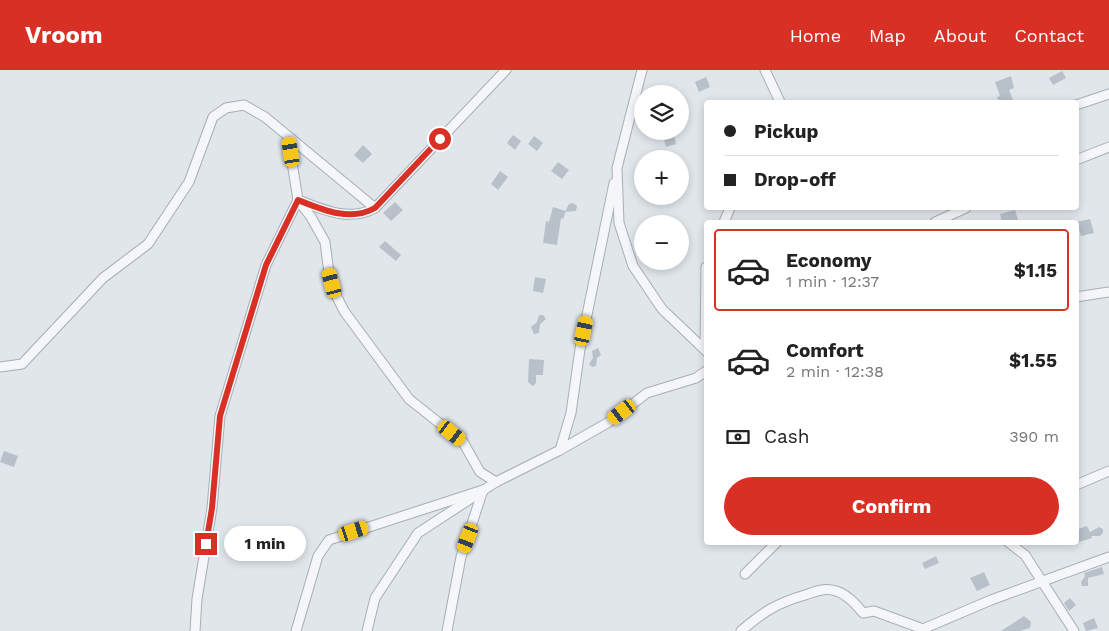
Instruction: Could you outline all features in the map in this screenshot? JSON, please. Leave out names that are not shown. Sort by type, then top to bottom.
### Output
[{"type":"street","points":[[298,200],[348,216],[366,213],[375,208],[506,70]]},
{"type":"street","points":[[560,450],[571,413],[580,349],[617,168],[642,70]]},
{"type":"street","points":[[765,70],[779,100]]},
{"type":"street","points":[[1079,104],[1109,94]]},
{"type":"street","points":[[0,367],[22,364],[103,278],[148,244],[173,209],[189,182],[213,117],[226,108],[244,105],[265,117],[375,208]]},
{"type":"street","points":[[288,136],[298,200],[312,217],[325,242],[329,273],[335,293],[344,311],[409,399],[463,442],[480,472],[496,482]]},
{"type":"street","points":[[1079,159],[1109,147]]},
{"type":"street","points":[[617,168],[619,223],[633,266],[662,308],[704,348]]},
{"type":"street","points":[[195,631],[197,600],[212,508],[220,416],[266,265],[298,200]]},
{"type":"street","points":[[939,220],[962,210]]},
{"type":"street","points":[[1079,297],[1109,292]]},
{"type":"street","points":[[367,631],[375,598],[418,533],[496,482],[560,450],[609,422],[647,393],[696,378],[704,372]]},
{"type":"street","points":[[1079,484],[1109,471]]},
{"type":"street","points":[[296,631],[318,556],[329,540],[483,490]]},
{"type":"street","points":[[447,631],[461,557],[475,520],[483,490]]},
{"type":"street","points":[[745,574],[774,545]]},
{"type":"street","points":[[1012,545],[1025,555],[1074,631]]},
{"type":"street","points":[[741,631],[762,613],[778,603],[826,590],[841,593],[863,613],[874,611],[923,630],[1041,582],[1109,557]]},
{"type":"building","points":[[1062,71],[1066,78],[1053,85],[1049,78]]},
{"type":"building","points":[[1011,76],[1014,88],[1009,90],[1013,100],[998,100],[997,97],[1000,96],[995,82]]},
{"type":"building","points":[[706,77],[710,87],[699,92],[695,82]]},
{"type":"building","points":[[513,135],[521,141],[515,150],[507,143]]},
{"type":"building","points":[[534,136],[543,143],[537,151],[528,144]]},
{"type":"building","points":[[664,140],[675,140],[676,144],[666,147]]},
{"type":"building","points":[[363,145],[372,154],[363,163],[354,155]]},
{"type":"building","points":[[558,162],[569,170],[562,179],[551,171]]},
{"type":"building","points":[[500,171],[508,177],[498,190],[491,184]]},
{"type":"building","points":[[395,202],[403,210],[391,221],[383,213]]},
{"type":"building","points":[[573,203],[577,206],[576,211],[565,212],[569,204]]},
{"type":"building","points":[[553,207],[566,211],[563,219],[561,218],[557,245],[543,243],[546,221],[549,222]]},
{"type":"building","points":[[1015,210],[1018,220],[1002,220],[1000,214]]},
{"type":"building","points":[[1090,219],[1094,233],[1081,236],[1079,222]]},
{"type":"building","points":[[385,241],[401,255],[396,261],[379,247]]},
{"type":"building","points":[[535,277],[546,279],[543,293],[533,291]]},
{"type":"building","points":[[539,315],[543,315],[546,319],[540,324],[539,333],[534,334],[531,327],[537,322]]},
{"type":"building","points":[[598,348],[601,355],[597,358],[596,366],[592,367],[589,364],[593,358],[592,351]]},
{"type":"building","points":[[529,359],[544,360],[543,375],[536,375],[536,383],[533,386],[528,382]]},
{"type":"building","points":[[4,451],[18,456],[14,467],[0,462]]},
{"type":"building","points":[[1087,526],[1090,532],[1099,527],[1103,529],[1103,533],[1100,536],[1091,536],[1092,538],[1079,542],[1079,529]]},
{"type":"building","points":[[936,556],[939,563],[925,569],[922,563]]},
{"type":"building","points":[[1102,567],[1104,574],[1088,578],[1088,586],[1082,586],[1081,582],[1085,576],[1084,573]]},
{"type":"building","points":[[984,572],[990,585],[977,591],[970,578]]},
{"type":"building","points":[[1070,598],[1076,605],[1069,611],[1064,603]]},
{"type":"building","points":[[1024,616],[1031,622],[1030,628],[1020,631],[1001,631]]},
{"type":"building","points":[[1094,618],[1098,628],[1086,631],[1083,623]]},
{"type":"route","points":[[206,544],[212,508],[220,416],[266,265],[298,200],[321,209],[348,216],[366,213],[375,208],[440,139]]}]
